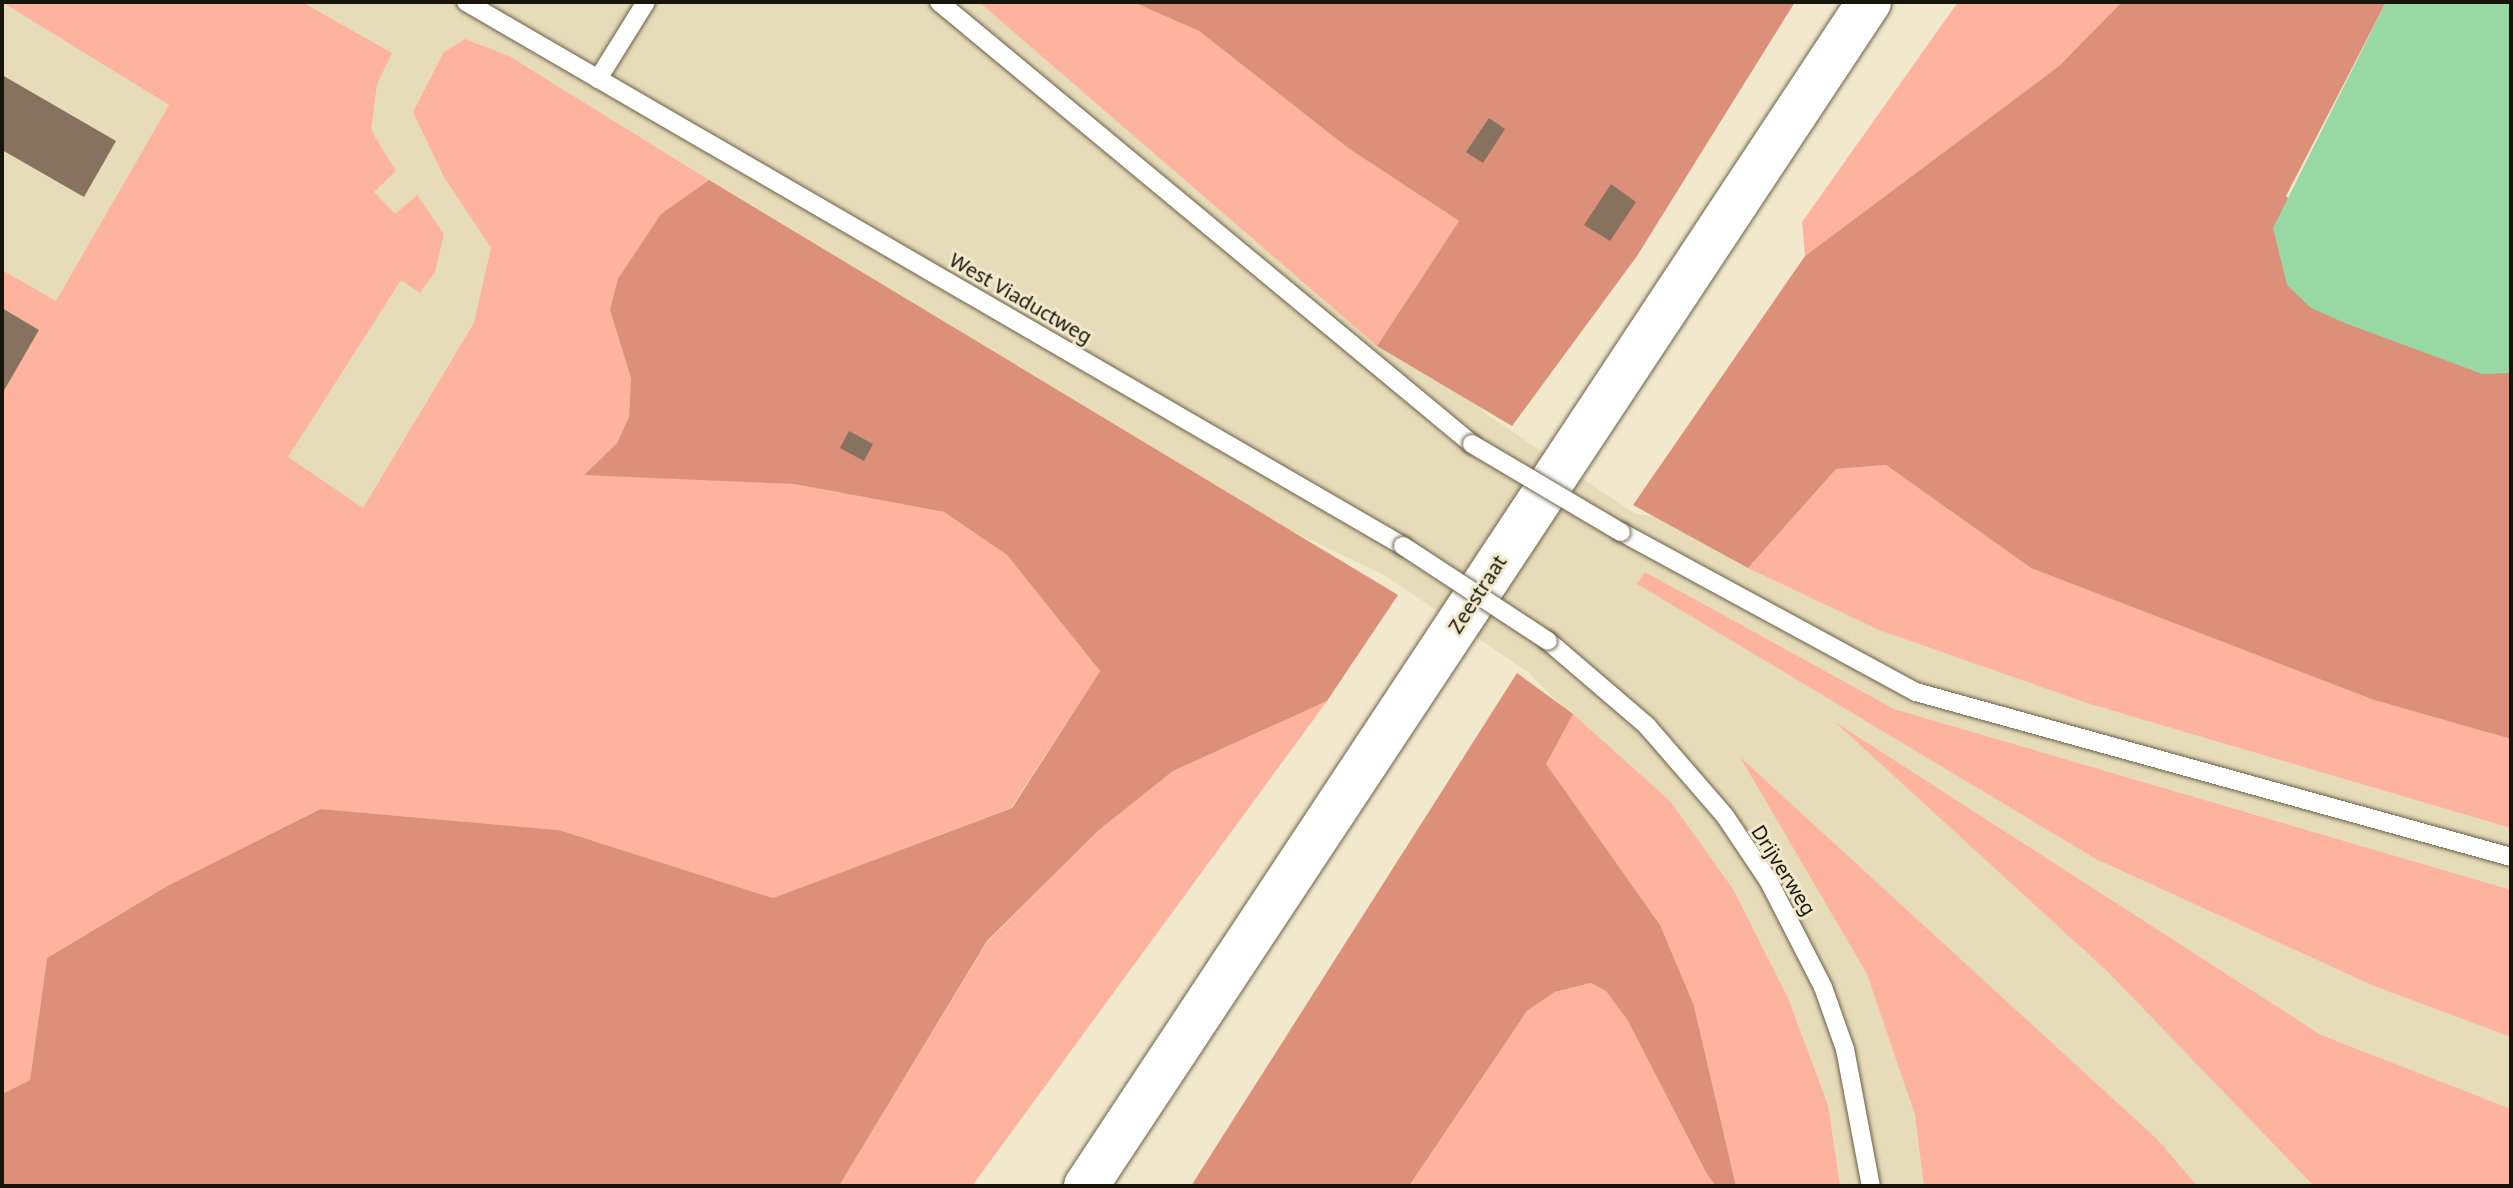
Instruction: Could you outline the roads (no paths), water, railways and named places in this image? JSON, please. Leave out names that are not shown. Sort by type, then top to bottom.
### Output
[{"type":"main road","name":"Zeestraat","points":[[1086,1186],[1869,2]]},
{"type":"lane","name":"West Viaductweg","points":[[466,2],[1403,546],[1548,641]]},
{"type":"lane","points":[[598,79],[646,2]]},
{"type":"lane","points":[[939,2],[1472,444],[1621,532],[1916,692],[2511,857]]},
{"type":"lane","name":"Drijverweg","points":[[1548,641],[1647,726],[1725,816],[1768,880],[1823,987],[1845,1049],[1871,1186]]}]
